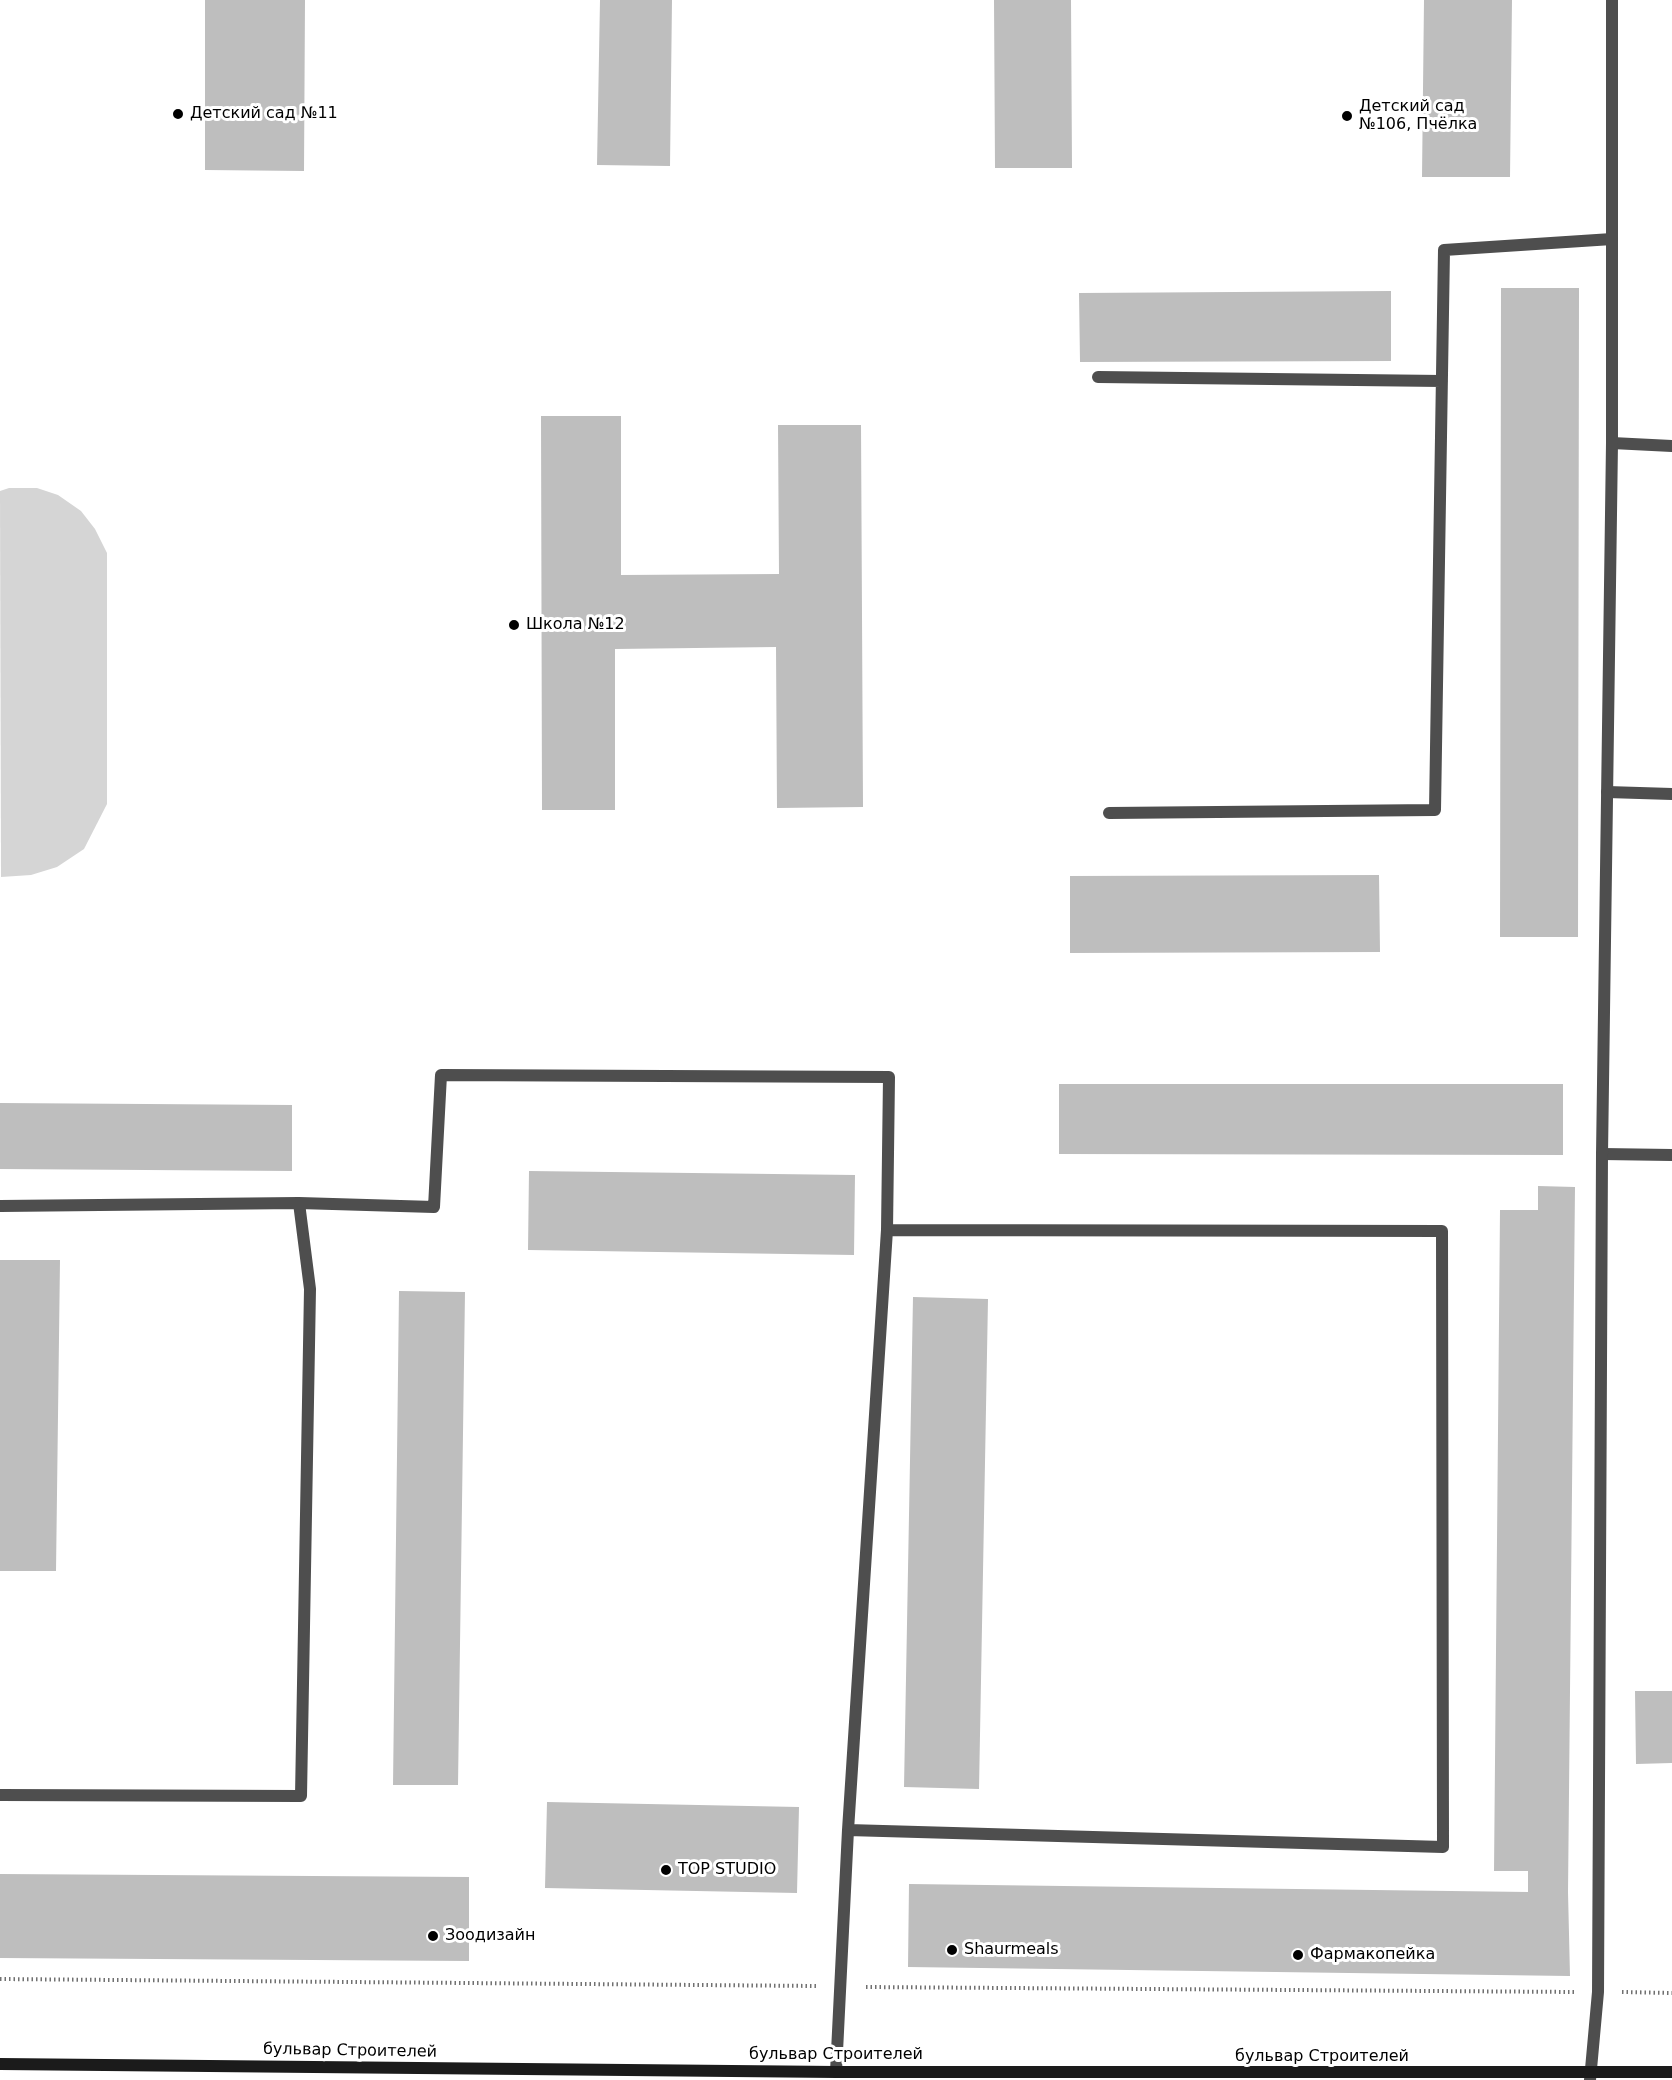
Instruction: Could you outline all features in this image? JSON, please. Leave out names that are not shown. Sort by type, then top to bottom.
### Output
[{"type":"main road","name":"бульвар Строителей","points":[[0,2064],[1590,2076],[1672,2072]]},
{"type":"street","points":[[1590,2076],[1598,1992],[1602,1154],[1612,443],[1612,0]]},
{"type":"street","points":[[1109,813],[1435,810],[1444,250],[1612,239]]},
{"type":"street","points":[[1098,377],[1442,381]]},
{"type":"street","points":[[1612,443],[1672,446]]},
{"type":"street","points":[[1607,792],[1672,794]]},
{"type":"street","points":[[0,1206],[299,1203],[434,1207],[441,1075],[889,1077],[887,1230],[848,1830],[836,2072]]},
{"type":"street","points":[[1602,1154],[1672,1155]]},
{"type":"street","points":[[0,1795],[300,1796],[310,1289],[299,1203]]},
{"type":"street","points":[[848,1830],[1443,1847],[1442,1231],[887,1230]]},
{"type":"shaded area","points":[[9,488],[37,488],[58,495],[81,511],[95,529],[107,553],[107,804],[84,849],[57,867],[31,875],[1,877],[0,491]]},
{"type":"building","points":[[205,0],[305,0],[304,171],[205,170]]},
{"type":"building","points":[[600,0],[672,0],[670,166],[597,165]]},
{"type":"building","points":[[994,0],[1071,0],[1072,168],[995,168]]},
{"type":"building","points":[[1424,0],[1512,0],[1510,177],[1422,177]]},
{"type":"building","points":[[1501,288],[1579,288],[1578,937],[1500,937]]},
{"type":"building","points":[[1391,291],[1391,361],[1080,362],[1079,293]]},
{"type":"building","points":[[541,416],[621,416],[621,575],[779,574],[778,425],[861,425],[863,807],[777,808],[776,647],[615,649],[615,810],[542,810]]},
{"type":"building","points":[[1379,875],[1380,952],[1070,953],[1070,876]]},
{"type":"building","points":[[1059,1084],[1563,1084],[1563,1155],[1059,1154]]},
{"type":"building","points":[[0,1103],[292,1105],[292,1171],[0,1169]]},
{"type":"building","points":[[529,1171],[855,1175],[854,1255],[528,1250]]},
{"type":"building","points":[[1538,1186],[1575,1187],[1568,1892],[1570,1976],[908,1967],[909,1884],[1528,1892],[1528,1871],[1494,1871],[1500,1210],[1538,1210]]},
{"type":"building","points":[[0,1260],[60,1260],[56,1571],[0,1571]]},
{"type":"building","points":[[399,1291],[465,1292],[458,1785],[393,1785]]},
{"type":"building","points":[[913,1297],[988,1299],[979,1789],[904,1787]]},
{"type":"building","points":[[1635,1691],[1672,1691],[1672,1763],[1636,1764]]},
{"type":"building","points":[[547,1802],[799,1807],[797,1893],[545,1888]]},
{"type":"building","points":[[0,1874],[469,1877],[469,1961],[0,1958]]},
{"type":"place","name":"Детский сад №11","points":[[178,114]]},
{"type":"place","name":"Детский сад №106, Пчёлка","points":[[1347,116]]},
{"type":"place","name":"Школа №12","points":[[514,625]]},
{"type":"place","name":"TOP STUDIO","points":[[666,1870]]},
{"type":"place","name":"Зоодизайн","points":[[433,1936]]},
{"type":"place","name":"Shaurmeals","points":[[952,1950]]},
{"type":"place","name":"Фармакопейка","points":[[1298,1955]]}]
